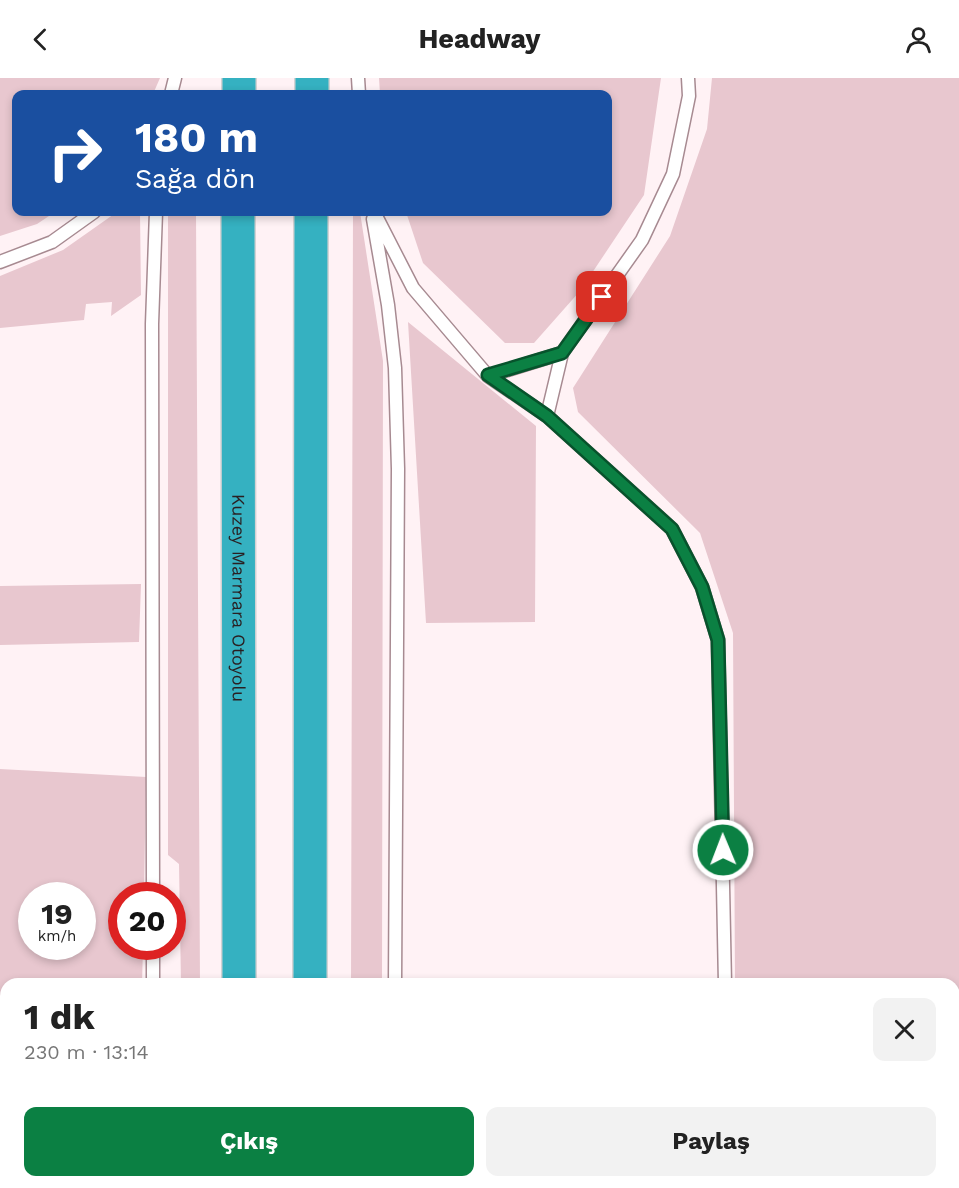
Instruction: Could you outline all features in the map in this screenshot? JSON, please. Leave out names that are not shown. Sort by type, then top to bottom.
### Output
[{"type":"highway","name":"Kuzey Marmara Otoyolu","points":[[238,216],[239,978]]},
{"type":"highway","points":[[310,978],[311,216]]},
{"type":"lane","points":[[547,416],[562,353],[642,240],[673,174],[689,96],[688,78]]},
{"type":"lane","points":[[0,262],[52,242],[88,216]]},
{"type":"lane","points":[[153,882],[152,324],[156,216]]},
{"type":"lane","points":[[374,216],[390,326],[398,458],[395,978]]},
{"type":"lane","points":[[375,216],[413,288],[488,375],[547,416],[672,529],[702,587],[718,640],[725,978]]},
{"type":"lane","points":[[488,375],[562,353]]},
{"type":"lane","points":[[153,960],[153,978]]},
{"type":"shaded area","points":[[0,78],[160,78],[155,90],[12,90],[12,216],[49,216],[37,224],[0,236]]},
{"type":"shaded area","points":[[379,78],[661,78],[644,195],[580,291],[534,343],[505,343],[423,263],[407,216],[612,216],[612,90],[380,90]]},
{"type":"shaded area","points":[[712,78],[959,78],[959,978],[735,978],[733,633],[700,533],[578,412],[573,388],[670,236],[707,129]]},
{"type":"shaded area","points":[[111,216],[140,216],[141,295],[111,316],[112,302],[86,304],[84,320],[0,328],[0,276],[63,250]]},
{"type":"shaded area","points":[[168,216],[196,216],[200,978],[181,978],[181,960],[186,960],[186,882],[179,882],[179,864],[168,855]]},
{"type":"shaded area","points":[[353,216],[361,216],[383,361],[382,978],[351,978]]},
{"type":"shaded area","points":[[408,322],[536,426],[535,622],[426,623]]},
{"type":"shaded area","points":[[141,584],[139,642],[0,645],[0,586]]},
{"type":"shaded area","points":[[0,769],[146,777],[144,882],[108,882],[108,960],[143,960],[142,978],[0,978]]},
{"type":"route","points":[[602,297],[562,353],[488,375],[547,416],[672,529],[702,587],[718,640],[723,850]]}]
